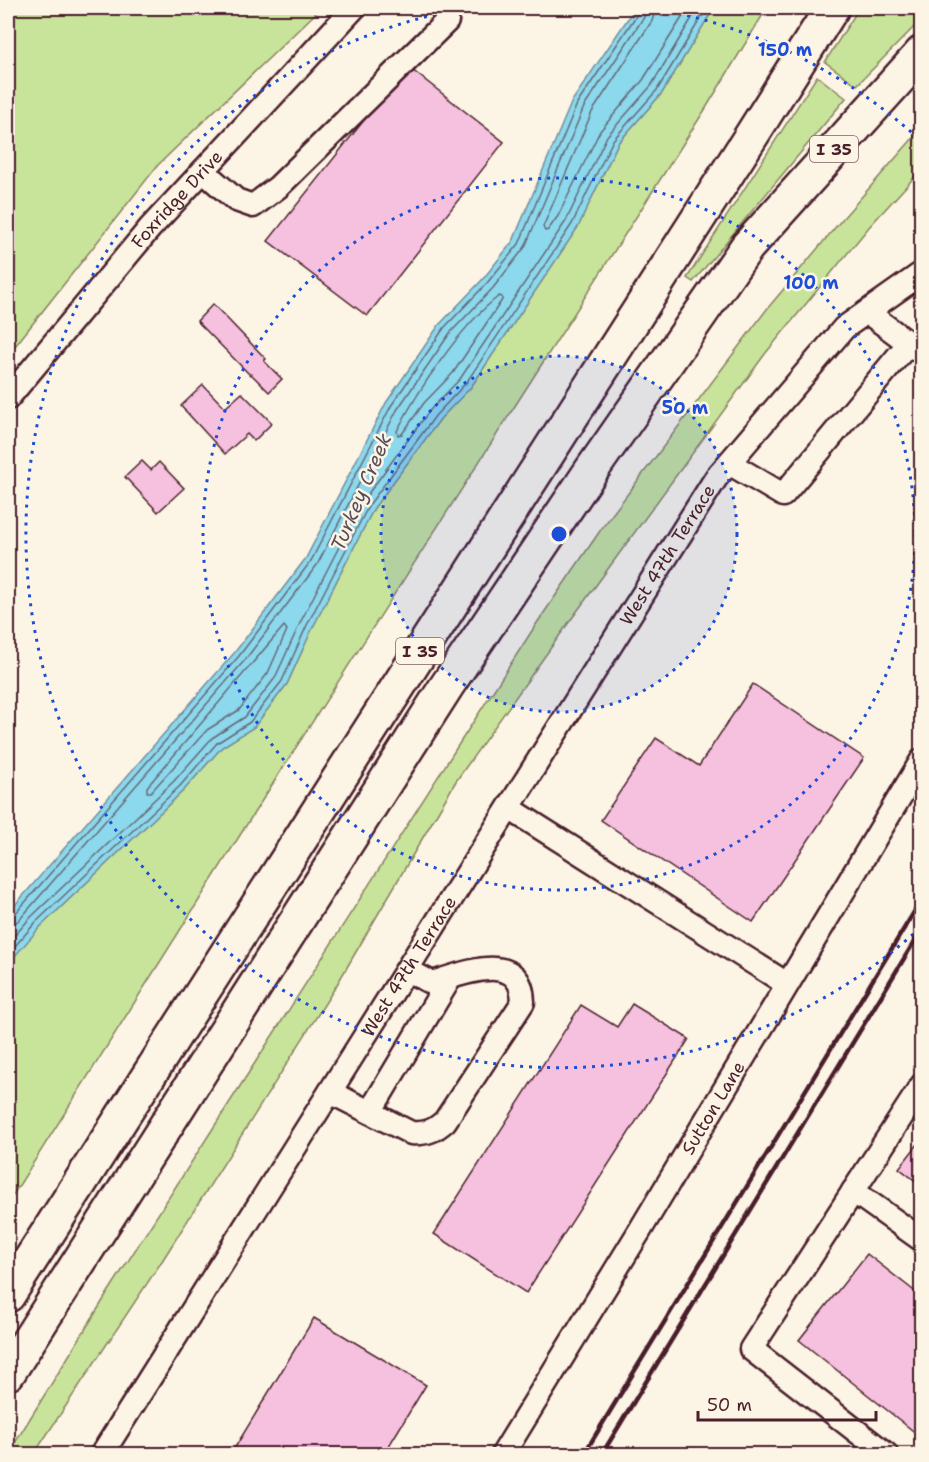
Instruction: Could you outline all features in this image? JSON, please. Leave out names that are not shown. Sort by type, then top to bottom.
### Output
[{"type":"highway","name":"I 35","points":[[8,1295],[832,8]]},
{"type":"highway","name":"I 35","points":[[8,1373],[446,687],[591,471],[747,247],[921,53]]},
{"type":"street","name":"Foxridge Drive","points":[[8,398],[150,228],[354,8]]},
{"type":"street","points":[[203,171],[236,200],[253,206],[278,187],[447,21],[448,8]]},
{"type":"street","name":"West 47th Terrace","points":[[102,1455],[508,808],[723,471],[844,328],[921,273]]},
{"type":"street","points":[[723,471],[783,495],[915,348],[867,312]]},
{"type":"street","name":"Sutton Lane","points":[[503,1455],[921,759]]},
{"type":"street","points":[[508,808],[787,984]]},
{"type":"street","points":[[330,1092],[411,1133],[422,1134],[434,1131],[445,1121],[523,1002],[523,989],[516,976],[501,969],[484,968],[432,982],[406,970]]},
{"type":"street","points":[[370,1112],[450,978]]},
{"type":"street","points":[[885,1455],[751,1349],[921,1085]]},
{"type":"street","points":[[853,1191],[921,1240]]},
{"type":"green space","points":[[8,8],[321,8],[158,165],[8,355]]},
{"type":"green space","points":[[714,8],[767,8],[706,108],[254,813],[8,1203],[9,961],[40,927],[184,790],[222,747],[254,727],[287,684],[313,627],[374,508],[441,418],[471,387],[578,227],[618,143],[662,93]]},
{"type":"green space","points":[[859,8],[921,8],[922,19],[857,85],[825,62]]},
{"type":"green space","points":[[817,76],[846,98],[693,282],[687,278]]},
{"type":"green space","points":[[921,129],[921,170],[869,227],[765,354],[456,781],[336,986],[162,1261],[34,1454],[8,1454],[107,1294],[459,744],[602,528],[767,309]]},
{"type":"water","name":"Turkey Creek","points":[[635,8],[714,8],[662,93],[618,143],[578,227],[471,387],[441,418],[374,508],[313,627],[287,684],[254,727],[222,747],[184,790],[40,927],[8,964],[8,913],[235,652],[306,558],[386,403],[439,325],[483,279],[513,241],[572,101]]},
{"type":"building","points":[[407,66],[504,142],[367,316],[268,241]]},
{"type":"building","points":[[213,304],[282,379],[269,392],[197,321]]},
{"type":"building","points":[[203,385],[225,408],[242,393],[272,423],[254,441],[247,434],[225,454],[181,406]]},
{"type":"building","points":[[142,461],[151,470],[159,462],[184,488],[158,512],[125,477]]},
{"type":"building","points":[[753,684],[864,758],[753,922],[601,820],[656,738],[699,766]]},
{"type":"building","points":[[632,1004],[689,1039],[526,1293],[434,1234],[581,1005],[617,1027]]},
{"type":"building","points":[[922,1139],[922,1186],[899,1168]]},
{"type":"building","points":[[867,1254],[922,1297],[922,1438],[799,1340]]},
{"type":"building","points":[[314,1318],[426,1385],[384,1454],[231,1454]]},
{"type":"railway","points":[[584,1454],[922,899]]},
{"type":"railway","points":[[602,1454],[922,929]]}]
